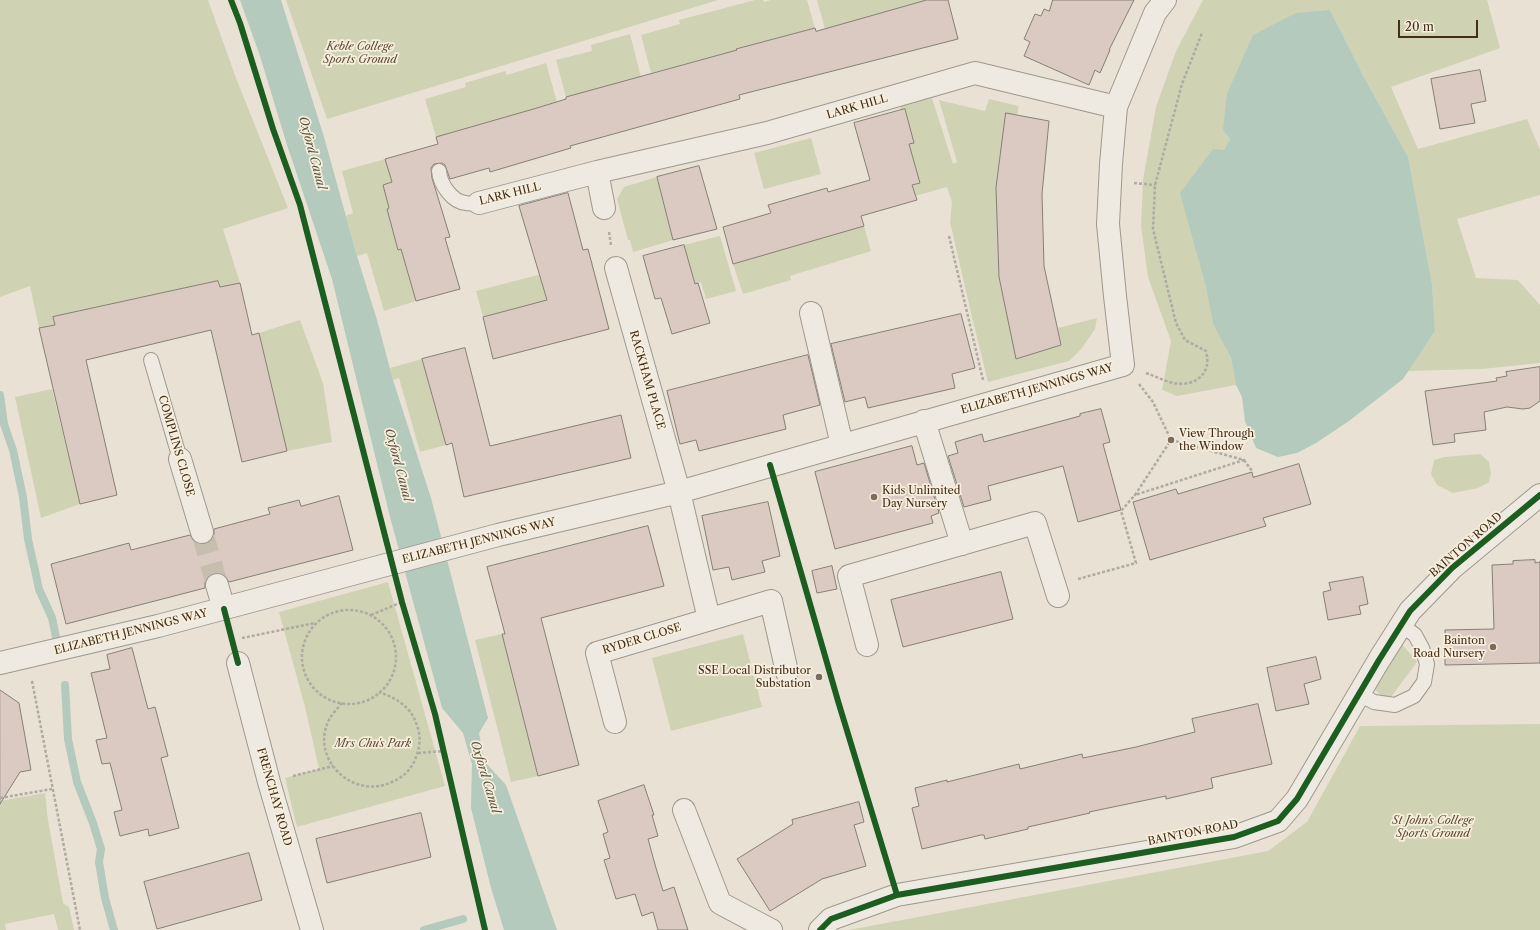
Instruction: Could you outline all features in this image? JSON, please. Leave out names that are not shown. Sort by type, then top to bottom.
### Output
[{"type":"street","name":"ELIZABETH JENNINGS WAY","points":[[0,663],[224,609],[498,535],[679,492],[1124,365],[1108,224],[1116,107],[1155,13],[1165,0]]},
{"type":"street","name":"LARK HILL","points":[[479,203],[597,172],[767,133],[975,73],[1116,107]]},
{"type":"street","points":[[597,172],[604,208]]},
{"type":"street","name":"RACKHAM PLACE","points":[[616,268],[679,492]]},
{"type":"street","points":[[811,313],[842,445]]},
{"type":"street","points":[[924,421],[962,544]]},
{"type":"street","name":"COMPLINS CLOSE","points":[[180,459],[202,532]]},
{"type":"street","points":[[679,492],[709,619]]},
{"type":"street","name":"BAINTON ROAD","points":[[820,930],[831,919],[897,895],[1234,837],[1278,821],[1297,799],[1410,611],[1452,568],[1540,495]]},
{"type":"street","points":[[867,645],[849,576],[1035,523],[1056,590]]},
{"type":"street","points":[[217,585],[224,609]]},
{"type":"street","name":"RYDER CLOSE","points":[[615,722],[597,653],[771,601],[787,672]]},
{"type":"street","name":"FRENCHAY ROAD","points":[[238,664],[269,782],[312,930]]},
{"type":"street","points":[[684,810],[720,903],[771,930]]},
{"type":"lane","name":"LARK HILL","points":[[439,171],[440,180],[453,197],[465,203],[479,203]]},
{"type":"lane","name":"COMPLINS CLOSE","points":[[151,360],[180,459]]},
{"type":"lane","points":[[1359,694],[1374,702],[1395,705],[1414,696],[1424,682],[1427,664],[1422,648],[1415,635],[1400,626]]},
{"type":"path","points":[[1124,365],[1174,383],[1190,382],[1202,377],[1207,370],[1208,360],[1206,351],[1185,340],[1176,323],[1153,229],[1155,184],[1182,84],[1202,33]]},
{"type":"path","points":[[1136,183],[1155,184]]},
{"type":"path","points":[[604,208],[616,268]]},
{"type":"path","points":[[949,236],[984,383]]},
{"type":"path","points":[[1124,365],[1153,402],[1171,440],[1244,460],[1252,472]]},
{"type":"path","points":[[1056,590],[1136,563],[1121,511],[1135,495],[1171,440]]},
{"type":"path","points":[[1135,495],[1244,460]]},
{"type":"path","points":[[400,595],[404,610]]},
{"type":"path","points":[[370,615],[402,602]]},
{"type":"path","points":[[342,610],[356,610],[370,615],[384,624],[392,638],[396,654],[394,670],[387,685],[376,696],[361,703],[342,704],[330,701],[317,692],[307,680],[302,666],[302,650],[306,635],[316,622],[328,614],[342,610]]},
{"type":"path","points":[[238,664],[232,639],[316,622]]},
{"type":"path","points":[[28,657],[80,930]]},
{"type":"path","points":[[342,704],[330,718],[325,733],[325,748],[331,763],[340,776],[354,784],[369,787],[384,786],[399,779],[411,768],[418,753],[420,737],[416,721],[407,708],[394,698],[379,692]]},
{"type":"path","points":[[443,744],[446,759]]},
{"type":"path","points":[[418,753],[444,751]]},
{"type":"path","points":[[269,782],[334,766]]},
{"type":"path","points":[[0,798],[52,789]]},
{"type":"green space","points":[[0,0],[208,0],[236,78],[288,208],[223,229],[240,283],[220,287],[218,281],[58,316],[53,318],[55,325],[39,328],[30,286],[0,297]]},
{"type":"green space","name":"Keble College Sports Ground","points":[[286,0],[718,0],[327,119]]},
{"type":"green space","points":[[755,0],[763,0],[764,2],[771,0],[807,0],[815,28],[737,49],[739,59],[727,53],[651,73],[641,35],[680,24],[679,20]]},
{"type":"green space","points":[[817,0],[927,0],[825,29]]},
{"type":"green space","points":[[1203,0],[1487,0],[1500,48],[1391,87],[1418,149],[1527,119],[1540,150],[1540,195],[1457,219],[1476,278],[1518,280],[1540,305],[1540,363],[1482,369],[1408,371],[1435,331],[1432,284],[1408,157],[1364,77],[1330,10],[1223,130],[1230,139],[1224,150],[1205,283],[1213,324],[1231,358],[1236,385],[1177,396],[1162,390],[1171,341],[1148,277],[1141,226],[1143,180],[1156,107],[1176,51]]},
{"type":"green space","points":[[630,34],[641,77],[566,97],[556,60],[592,51],[591,45]]},
{"type":"green space","points":[[546,63],[557,102],[436,137],[425,99],[466,87],[465,83],[505,71],[507,75]]},
{"type":"green space","points":[[932,98],[953,164],[957,162],[939,100],[985,111],[989,99],[1019,106],[1017,115],[1006,113],[996,188],[999,277],[1017,359],[1061,345],[1058,328],[1097,318],[1095,329],[1082,348],[1069,361],[988,382],[950,222],[952,202],[947,187],[915,196],[912,185],[920,183],[909,144],[914,143],[905,109],[901,110],[900,106]]},
{"type":"green space","points":[[811,138],[821,174],[764,189],[754,153]]},
{"type":"green space","points":[[385,159],[392,182],[389,208],[387,209],[398,249],[401,249],[416,301],[384,311],[367,253],[357,256],[346,216],[353,213],[342,171]]},
{"type":"green space","points":[[657,177],[673,240],[633,252],[630,240],[628,240],[617,199],[624,187]]},
{"type":"green space","points":[[864,226],[871,251],[790,276],[791,280],[743,294],[733,264]]},
{"type":"green space","points":[[720,236],[736,291],[706,299],[701,282],[695,284],[684,245]]},
{"type":"green space","points":[[592,261],[598,287],[483,317],[476,291]]},
{"type":"green space","points":[[300,320],[323,383],[332,442],[287,451],[259,333]]},
{"type":"green space","points":[[422,359],[446,445],[420,452],[399,378],[393,380],[390,368]]},
{"type":"green space","points":[[52,389],[80,504],[41,518],[15,397]]},
{"type":"green space","points":[[1480,454],[1489,462],[1491,473],[1489,482],[1478,488],[1453,493],[1437,485],[1431,474],[1434,460],[1444,457]]},
{"type":"green space","name":"Mrs Chu's Park","points":[[388,582],[445,786],[297,827],[285,778],[319,769],[305,707],[279,612]]},
{"type":"green space","points":[[502,634],[538,776],[511,782],[475,640]]},
{"type":"green space","points":[[743,634],[762,707],[671,731],[652,658]]},
{"type":"green space","points":[[1401,643],[1417,662],[1391,697],[1380,695],[1374,688]]},
{"type":"green space","name":"St John's College Sports Ground","points":[[1540,724],[1540,930],[849,930],[1268,851],[1307,822],[1360,726]]},
{"type":"green space","points":[[45,793],[48,820],[63,903],[69,907],[74,930],[58,930],[54,914],[5,924],[6,930],[0,930],[0,801]]},
{"type":"water","name":"Oxford Canal","points":[[240,0],[281,0],[324,137],[393,380],[431,498],[488,718],[479,733],[484,761],[506,785],[557,930],[504,930],[491,888],[471,808],[472,764],[463,733],[442,708],[390,517],[332,279],[287,145],[260,56]]},
{"type":"water","points":[[1330,10],[1364,77],[1408,157],[1432,284],[1435,331],[1403,379],[1349,421],[1316,443],[1297,453],[1278,457],[1256,448],[1245,421],[1242,397],[1236,385],[1231,358],[1213,324],[1205,283],[1180,193],[1213,149],[1224,150],[1230,139],[1223,130],[1227,94],[1253,35],[1296,13]]},
{"type":"building","points":[[927,0],[948,0],[958,39],[739,95],[740,99],[570,146],[571,148],[490,172],[489,168],[450,179],[445,165],[442,163],[434,164],[431,168],[432,178],[450,237],[445,238],[460,289],[416,301],[401,249],[398,250],[387,209],[389,208],[383,185],[392,182],[385,159],[438,144],[436,137],[537,108],[566,99],[566,97],[737,50],[736,49],[815,28],[816,31]]},
{"type":"building","points":[[1053,0],[1134,0],[1109,50],[1100,73],[1095,70],[1089,85],[1024,56],[1030,42],[1024,39],[1035,14],[1041,16],[1044,9],[1049,11]]},
{"type":"building","points":[[1480,70],[1486,101],[1471,104],[1475,123],[1440,129],[1431,79]]},
{"type":"building","points":[[905,109],[914,143],[909,144],[920,183],[912,185],[917,200],[861,216],[864,226],[733,264],[723,227],[771,213],[768,205],[827,188],[828,192],[870,180],[854,123]]},
{"type":"building","points":[[1006,113],[1049,121],[1042,194],[1044,266],[1061,345],[1016,359],[999,277],[996,188]]},
{"type":"building","points":[[699,166],[717,229],[673,240],[657,177]]},
{"type":"building","points":[[568,193],[583,250],[588,249],[609,329],[493,359],[483,317],[547,300],[519,206]]},
{"type":"building","points":[[684,245],[695,284],[698,283],[710,323],[672,334],[661,298],[655,299],[643,256]]},
{"type":"building","points":[[218,281],[220,287],[240,283],[252,335],[259,333],[287,451],[242,462],[211,330],[86,360],[117,495],[80,504],[39,328],[55,325],[53,317]]},
{"type":"building","points":[[961,314],[975,368],[952,374],[955,388],[868,408],[865,397],[845,402],[831,344]]},
{"type":"building","points":[[465,348],[490,446],[621,415],[631,458],[464,497],[452,443],[446,445],[422,359]]},
{"type":"building","points":[[808,355],[820,405],[783,415],[786,429],[699,451],[696,440],[680,444],[667,391]]},
{"type":"building","points":[[1540,367],[1540,401],[1530,408],[1523,409],[1507,407],[1484,412],[1486,430],[1454,434],[1455,442],[1433,445],[1425,391],[1497,381],[1496,378],[1507,376],[1506,372]]},
{"type":"building","points":[[1101,409],[1110,442],[1103,444],[1121,510],[1078,522],[1063,466],[988,486],[991,500],[964,507],[948,456],[958,453],[955,442],[982,434],[984,442]]},
{"type":"building","name":"Kids Unlimited Day Nursery","points":[[912,446],[917,465],[924,463],[939,513],[931,516],[933,523],[835,549],[815,472]]},
{"type":"building","points":[[1299,464],[1311,504],[1263,518],[1266,526],[1150,560],[1133,502],[1176,489],[1178,494],[1252,472],[1253,477]]},
{"type":"building","points":[[339,496],[353,550],[229,582],[225,576],[220,573],[214,573],[208,577],[205,582],[205,588],[66,624],[51,564],[129,543],[131,550],[190,535],[194,541],[200,544],[205,544],[211,540],[214,534],[214,529],[270,514],[268,508],[299,500],[301,506]]},
{"type":"building","points":[[768,502],[780,556],[762,561],[765,572],[732,580],[729,567],[713,570],[702,516]]},
{"type":"building","points":[[648,526],[664,586],[541,618],[579,765],[538,776],[502,634],[505,634],[487,567]]},
{"type":"building","points":[[1535,560],[1535,563],[1540,562],[1540,663],[1445,665],[1445,630],[1494,629],[1492,565],[1513,564],[1513,561]]},
{"type":"building","points":[[832,566],[837,589],[817,593],[812,571]]},
{"type":"building","points":[[1001,572],[1013,619],[903,647],[891,600]]},
{"type":"building","points":[[1363,577],[1368,604],[1359,606],[1361,614],[1328,620],[1323,592],[1331,590],[1329,583]]},
{"type":"building","points":[[132,648],[148,709],[155,707],[168,756],[161,758],[179,828],[149,836],[148,829],[120,836],[114,812],[122,810],[110,763],[102,764],[96,740],[107,738],[91,673],[110,669],[107,655]]},
{"type":"building","points":[[1316,657],[1321,679],[1304,684],[1309,704],[1276,711],[1267,668]]},
{"type":"building","points":[[0,690],[19,703],[31,770],[20,772],[0,804]]},
{"type":"building","points":[[1258,704],[1272,764],[1211,778],[1213,788],[1166,799],[1166,796],[1089,812],[1090,813],[1028,827],[1028,829],[985,839],[984,835],[981,835],[922,849],[912,808],[919,806],[915,788],[947,780],[947,782],[1019,764],[1020,769],[1082,754],[1083,758],[1136,747],[1195,732],[1192,719]]},
{"type":"building","points":[[644,785],[654,815],[652,815],[658,836],[648,839],[656,868],[663,891],[674,887],[688,930],[658,930],[653,912],[642,916],[635,894],[616,899],[604,860],[610,858],[603,834],[608,832],[598,801]]},
{"type":"building","points":[[859,802],[864,822],[854,825],[866,866],[822,879],[770,911],[737,859],[793,824],[792,820]]},
{"type":"building","points":[[421,813],[431,857],[327,883],[316,839]]},
{"type":"building","points":[[249,853],[262,900],[157,929],[144,882]]},
{"type":"waterway","points":[[0,395],[4,424],[13,450],[23,497],[28,539],[39,589],[52,618],[57,642]]},
{"type":"waterway","points":[[65,685],[68,739],[77,782],[93,823],[101,849],[99,862],[105,898],[114,930]]},
{"type":"waterway","points":[[424,930],[463,919]]},
{"type":"tunnel","points":[[202,532],[217,585]]},
{"type":"cycle path","points":[[231,0],[240,23],[273,129],[300,205],[402,602],[435,714],[485,930]]},
{"type":"cycle path","points":[[770,465],[838,701],[897,895]]},
{"type":"cycle path","points":[[820,930],[831,919],[897,895],[1234,837],[1278,821],[1297,799],[1379,660],[1410,611],[1452,568],[1540,495]]},
{"type":"cycle path","points":[[224,609],[238,663]]},
{"type":"place","name":"View Through the Window","points":[[1171,440]]},
{"type":"place","name":"Kids Unlimited Day Nursery","points":[[874,497]]},
{"type":"place","name":"Bainton Road Nursery","points":[[1493,647]]},
{"type":"place","name":"SSE Local Distributor Substation","points":[[819,677]]}]
